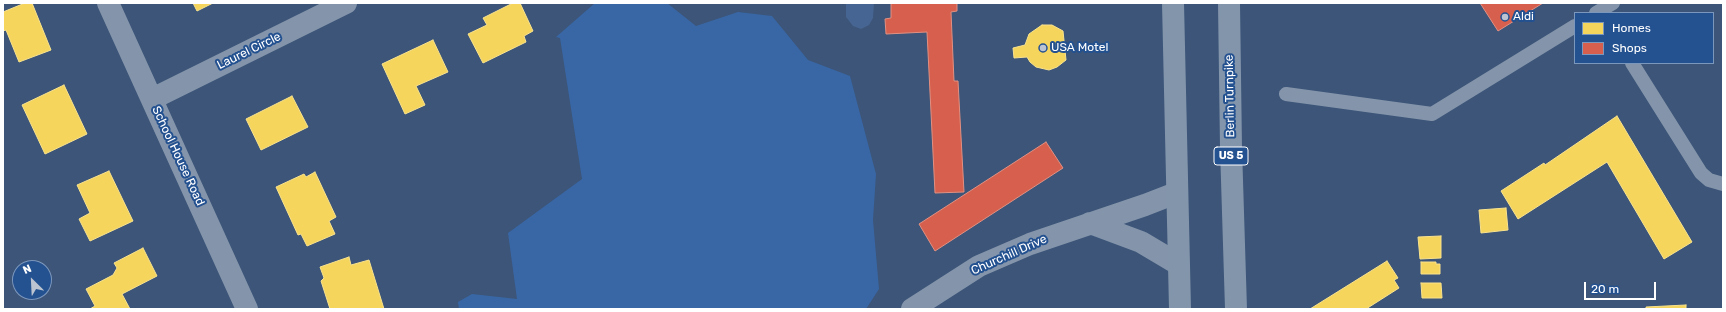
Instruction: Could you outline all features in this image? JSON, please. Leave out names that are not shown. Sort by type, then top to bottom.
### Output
[{"type":"highway","points":[[1173,3],[1176,192],[1180,309]]},
{"type":"highway","name":"Berlin Turnpike","points":[[1229,3],[1231,148],[1236,309]]},
{"type":"street","name":"School House Road","points":[[108,3],[247,309]]},
{"type":"street","name":"Laurel Circle","points":[[152,99],[346,3]]},
{"type":"street","name":"Churchill Drive","points":[[912,309],[979,266],[1030,244],[1145,205],[1176,192]]},
{"type":"street","points":[[1090,223],[1141,242],[1178,264]]},
{"type":"lane","points":[[1599,12],[1613,3]]},
{"type":"lane","points":[[1286,94],[1432,114],[1574,27]]},
{"type":"lane","points":[[1633,64],[1701,173],[1709,180],[1723,184]]},
{"type":"shaded area","points":[[595,3],[667,3],[696,26],[738,12],[772,16],[808,60],[850,76],[876,174],[873,220],[879,289],[866,309],[459,309],[458,302],[472,294],[517,299],[508,233],[582,179],[560,38],[556,37]]},
{"type":"shaded area","points":[[846,3],[874,3],[873,18],[869,25],[861,29],[853,26],[846,17]]},
{"type":"building: Homes","points":[[25,3],[32,3],[51,50],[19,62],[6,30],[3,31],[3,12]]},
{"type":"building: Homes","points":[[193,3],[213,3],[197,11]]},
{"type":"building: Homes","points":[[513,3],[520,3],[533,31],[524,36],[526,42],[483,63],[468,34],[487,25],[483,18]]},
{"type":"building: Homes","points":[[1042,25],[1052,25],[1063,31],[1066,60],[1057,67],[1049,70],[1036,67],[1027,57],[1014,58],[1013,48],[1025,45],[1029,34]]},
{"type":"building: Homes","points":[[433,40],[448,72],[416,86],[425,105],[405,114],[382,64]]},
{"type":"building: Homes","points":[[64,85],[87,134],[45,154],[22,105]]},
{"type":"building: Homes","points":[[292,96],[308,127],[261,150],[246,119]]},
{"type":"building: Homes","points":[[1617,116],[1692,242],[1664,259],[1607,162],[1518,219],[1501,191],[1544,163],[1545,165]]},
{"type":"building: Homes","points":[[109,171],[133,221],[90,241],[79,219],[90,213],[77,185]]},
{"type":"building: Homes","points":[[315,172],[336,217],[329,221],[335,234],[307,246],[301,234],[298,235],[276,187],[304,174],[306,177]]},
{"type":"building: Homes","points":[[1506,208],[1508,230],[1481,233],[1479,210]]},
{"type":"building: Homes","points":[[1441,236],[1441,258],[1420,259],[1418,237]]},
{"type":"building: Homes","points":[[143,248],[157,276],[122,294],[130,309],[90,309],[95,306],[86,289],[113,275],[117,268],[114,263]]},
{"type":"building: Homes","points":[[349,257],[351,265],[369,260],[384,309],[330,309],[321,281],[324,278],[320,267]]},
{"type":"building: Homes","points":[[1387,261],[1398,278],[1394,280],[1399,288],[1366,309],[1310,309]]},
{"type":"building: Homes","points":[[1421,262],[1436,262],[1436,264],[1440,264],[1440,274],[1421,274]]},
{"type":"building: Homes","points":[[1421,283],[1441,283],[1442,298],[1422,298]]},
{"type":"building: Homes","points":[[1686,305],[1686,309],[1646,309],[1646,307]]},
{"type":"building: Shops","points":[[891,3],[957,3],[957,11],[951,12],[954,81],[958,81],[964,192],[935,193],[927,32],[886,34],[885,19],[891,18]]},
{"type":"building: Shops","name":"Aldi","points":[[1480,3],[1543,3],[1498,31]]},
{"type":"building: Shops","points":[[1046,142],[1063,168],[935,251],[919,224]]},
{"type":"place","name":"Aldi","points":[[1505,17]]},
{"type":"place","name":"USA Motel","points":[[1043,48]]}]
